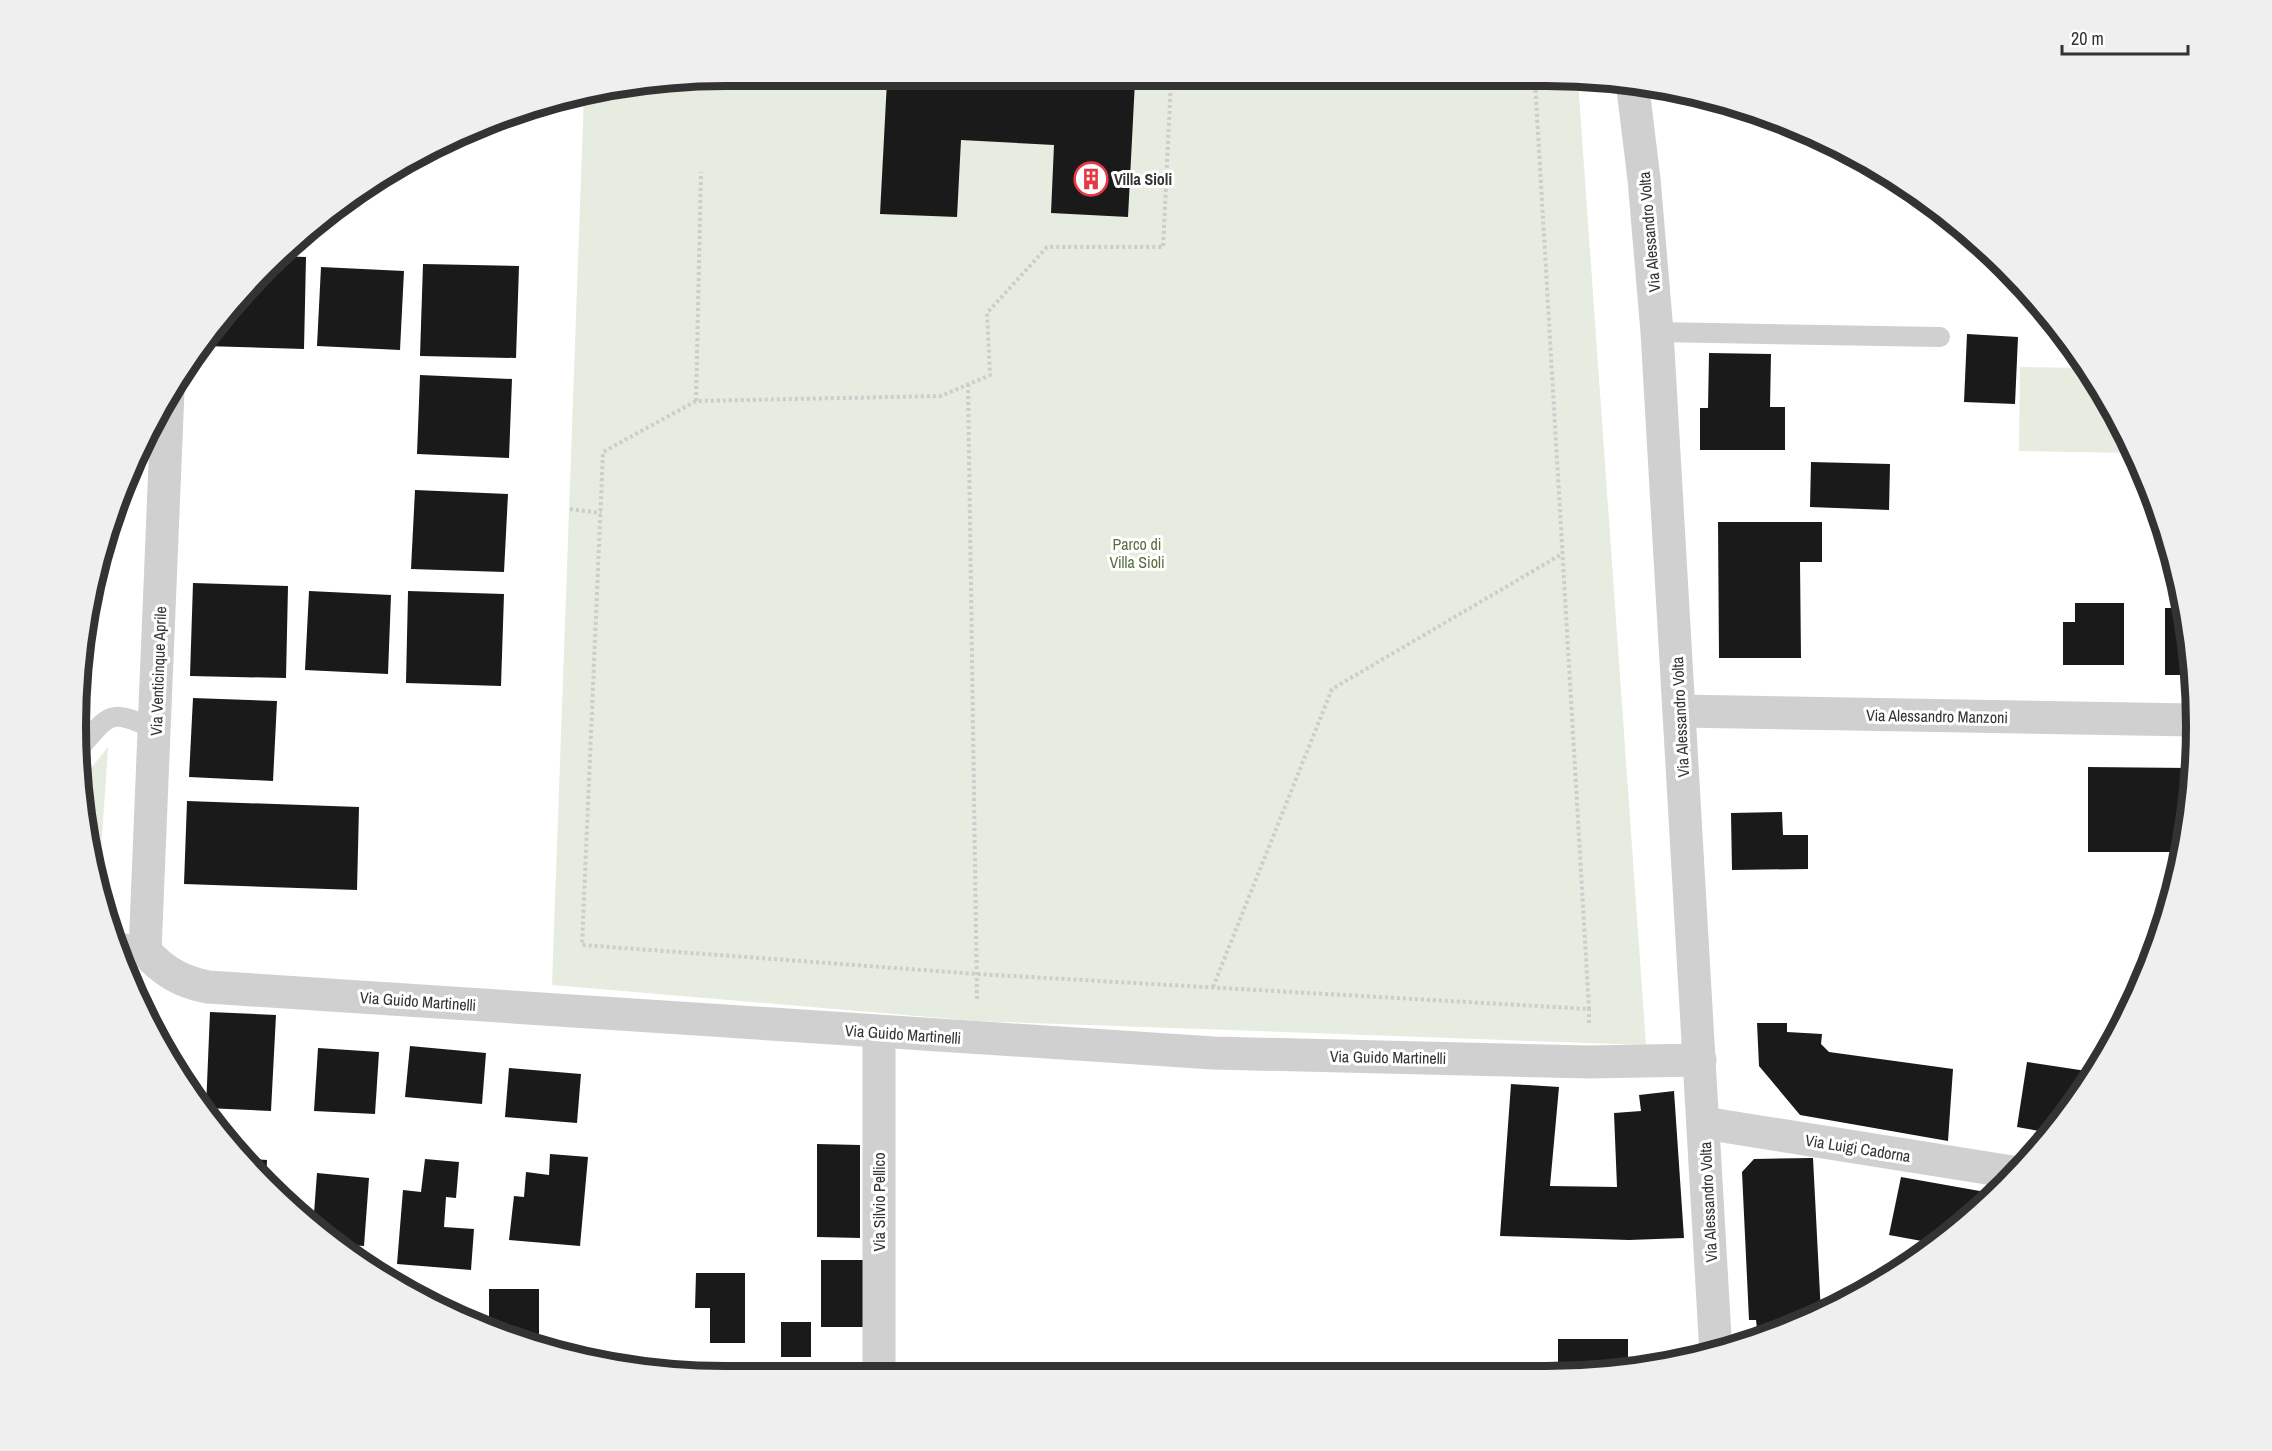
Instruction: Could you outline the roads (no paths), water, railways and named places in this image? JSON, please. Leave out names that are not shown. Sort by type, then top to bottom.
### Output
[{"type":"street","name":"Via Alessandro Volta","points":[[1633,92],[1644,179],[1657,332],[1715,1343]]},
{"type":"street","name":"Via Venticinque Aprile","points":[[132,950],[155,730],[152,452],[157,432]]},
{"type":"street","name":"Via Alessandro Manzoni","points":[[1680,711],[2186,720]]},
{"type":"street","name":"Via Guido Martinelli","points":[[132,950],[173,976],[188,983],[208,987],[1213,1053],[1590,1062],[1700,1060]]},
{"type":"street","name":"Via Silvio Pellico","points":[[879,1032],[879,1366]]},
{"type":"street","name":"Via Luigi Cadorna","points":[[1704,1123],[2006,1171]]},
{"type":"lane","points":[[1657,332],[1940,337]]},
{"type":"lane","points":[[86,740],[105,718],[115,716],[128,717],[155,730]]},
{"type":"place","name":"Villa Sioli","points":[[1091,179]]},
{"type":"park label","name":"Parco di Villa Sioli","points":[[1137,553]]}]
